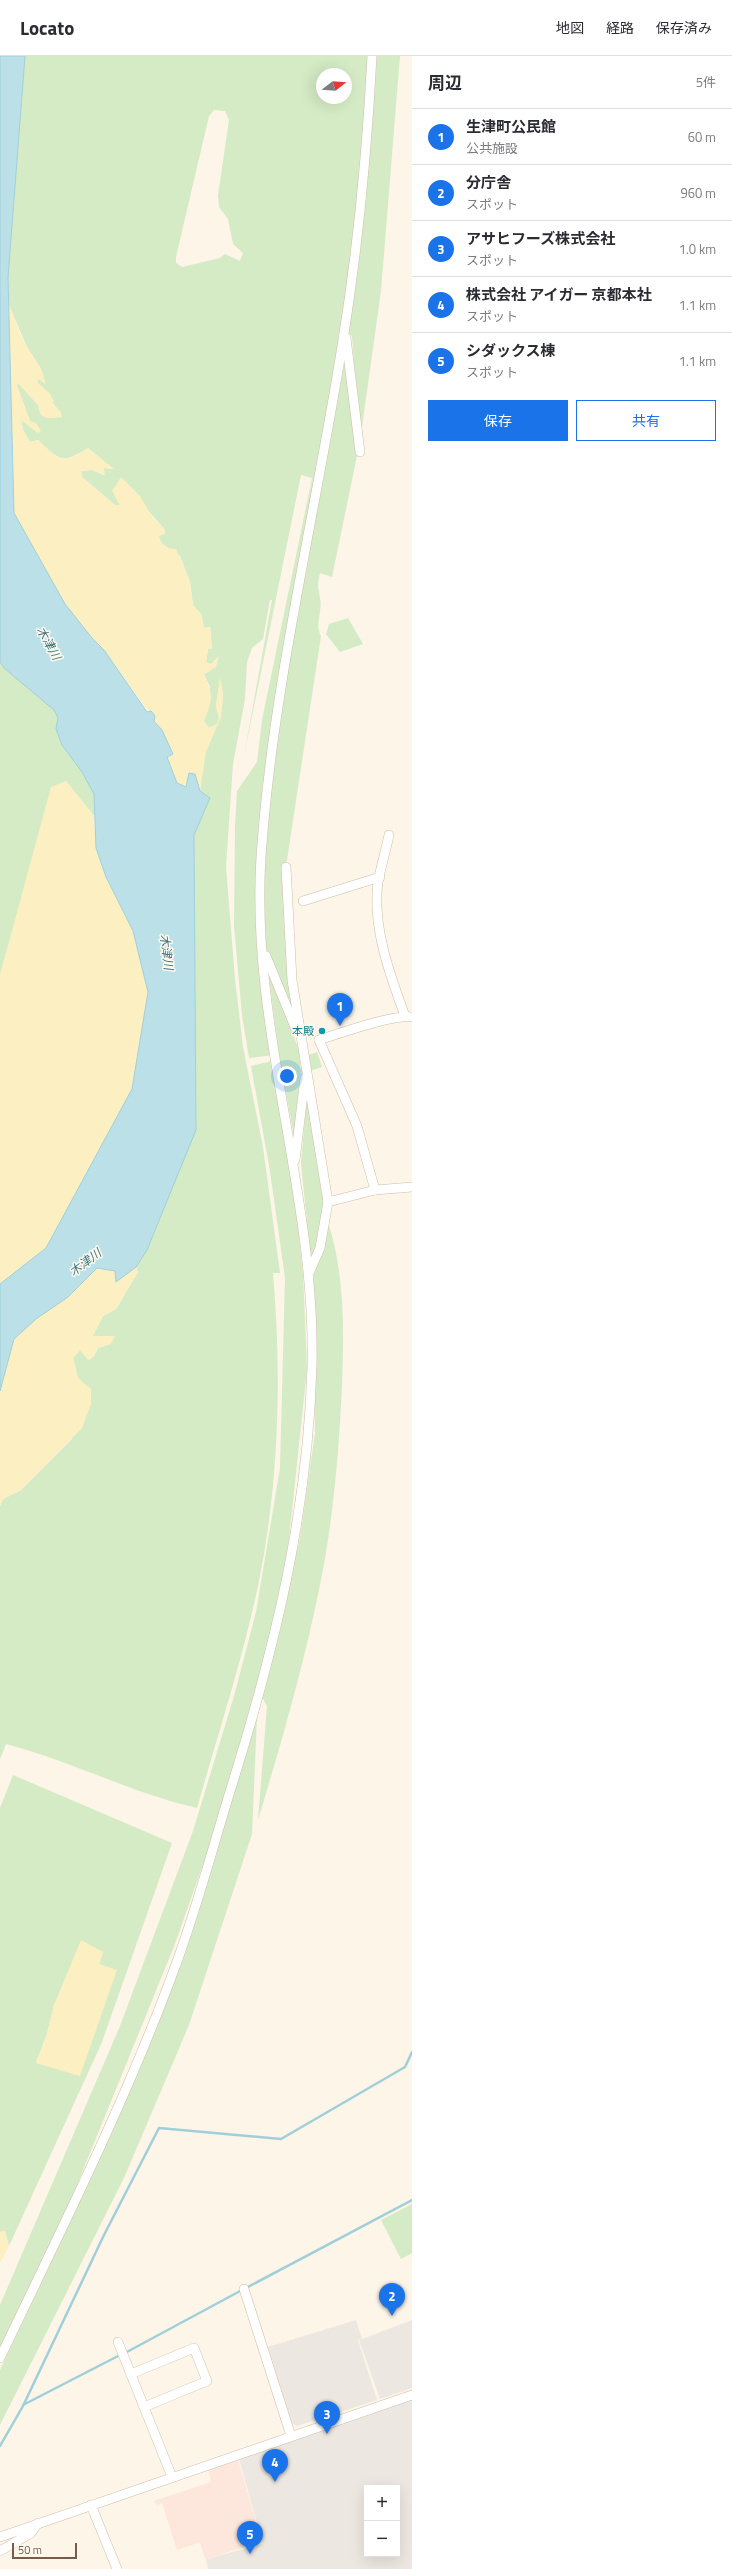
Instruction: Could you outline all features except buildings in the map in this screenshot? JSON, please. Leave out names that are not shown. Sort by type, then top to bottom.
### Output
[{"type":"street","points":[[0,2358],[109,2125],[176,1966],[257,1704],[279,1619],[297,1532],[306,1452],[312,1364],[309,1273],[294,1163],[275,1058],[262,953],[260,869],[273,734],[344,335],[367,137],[372,56]]},
{"type":"street","points":[[344,335],[348,342],[360,452]]},
{"type":"street","points":[[319,1040],[409,1017],[392,980],[381,934],[377,908],[380,877],[389,835]]},
{"type":"street","points":[[286,867],[292,980],[328,1202],[320,1248],[309,1273]]},
{"type":"street","points":[[304,901],[380,877]]},
{"type":"street","points":[[262,953],[266,954],[305,1053],[303,1067],[306,1083],[297,1155],[294,1163]]},
{"type":"street","points":[[305,1053],[316,1050],[319,1040]]},
{"type":"street","points":[[319,1040],[357,1126],[375,1190]]},
{"type":"street","points":[[328,1202],[375,1190],[412,1187]]},
{"type":"street","points":[[244,2289],[291,2436]]},
{"type":"street","points":[[118,2342],[172,2477]]},
{"type":"street","points":[[131,2374],[194,2348],[197,2355],[207,2381],[144,2407]]},
{"type":"street","points":[[0,2537],[412,2395]]},
{"type":"street","points":[[91,2505],[117,2569]]},
{"type":"street","points":[[0,2551],[32,2533],[38,2523]]},
{"type":"shaded area","points":[[356,2320],[362,2339],[412,2320],[412,2388],[380,2399],[359,2340],[361,2338],[358,2340],[377,2400],[297,2426],[292,2423],[268,2347]]},
{"type":"shaded area","points":[[412,2398],[412,2569],[208,2569],[206,2559],[263,2544],[239,2459]]},
{"type":"shaded area","points":[[238,2460],[262,2542],[205,2559],[200,2542],[177,2550],[162,2503],[157,2505],[154,2501],[211,2482],[208,2469]]},
{"type":"green space","points":[[25,56],[369,56],[366,112],[345,319],[271,724],[261,802],[258,911],[273,1055],[249,1058],[242,1015],[234,926],[235,825],[237,791],[257,762],[262,720],[312,478],[301,475],[244,756],[272,600],[270,600],[263,639],[252,648],[247,662],[245,699],[233,764],[226,867],[235,979],[243,1047],[263,1147],[280,1273],[273,1273],[277,1351],[277,1430],[270,1509],[258,1586],[237,1670],[197,1808],[148,1794],[54,1759],[6,1744],[0,1759],[0,1506],[3,1499],[21,1490],[72,1439],[78,1378],[73,1358],[80,1350],[89,1360],[94,1356],[98,1348],[110,1344],[114,1336],[92,1337],[103,1316],[116,1309],[138,1272],[136,1267],[147,1250],[196,1130],[194,835],[210,798],[200,791],[203,766],[206,751],[220,717],[223,699],[220,680],[216,706],[219,718],[217,724],[209,728],[204,721],[210,687],[204,674],[210,671],[218,657],[211,665],[206,663],[208,649],[212,649],[210,627],[204,628],[201,614],[193,605],[190,582],[180,556],[161,543],[158,536],[165,530],[146,508],[115,505],[82,477],[81,471],[92,470],[104,475],[104,468],[113,469],[88,448],[72,457],[61,458],[56,456],[38,440],[30,442],[23,430],[21,419],[38,433],[30,421],[16,385],[19,384],[38,405],[41,415],[47,418],[61,417],[61,413],[52,402],[50,394],[37,382],[40,367],[27,347],[9,305],[8,277]],"holes":[[[214,110],[225,111],[229,120],[218,195],[219,207],[228,219],[233,244],[243,253],[240,261],[225,254],[220,258],[182,267],[176,263],[176,257],[209,116]]]},
{"type":"green space","points":[[377,56],[400,56],[381,291],[360,441],[352,336],[348,333],[371,138]]},
{"type":"green space","points":[[348,344],[358,451],[332,577],[320,573],[319,578],[318,586],[321,603],[318,627],[321,636],[287,860],[283,867],[295,1019],[265,946],[264,871],[268,797],[281,707]]},
{"type":"green space","points":[[348,618],[363,644],[340,652],[326,634],[329,624]]},
{"type":"green space","points":[[0,662],[4,668],[54,710],[58,718],[57,729],[64,748],[90,784],[94,794],[94,816],[66,781],[32,861],[0,975]]},
{"type":"green space","points":[[268,970],[299,1050],[301,1076],[297,1152],[280,1061]]},
{"type":"green space","points":[[317,1052],[322,1067],[310,1071],[308,1055]]},
{"type":"green space","points":[[272,1061],[291,1165],[303,1273],[307,1369],[289,1539],[276,1614],[254,1700],[213,1836],[175,1944],[64,2217],[0,2352],[0,2305],[120,2026],[193,1831],[234,1696],[256,1612],[280,1468],[285,1278],[270,1171],[251,1066]]},
{"type":"green space","points":[[308,1086],[325,1202],[318,1246],[311,1262],[301,1163]]},
{"type":"green space","points":[[329,1225],[341,1285],[343,1325],[341,1411],[332,1514],[319,1590],[299,1677],[258,1820],[267,1706],[262,1697],[300,1538],[315,1433],[314,1274],[323,1252]]},
{"type":"green space","points":[[257,1717],[252,1834],[189,2025],[124,2178],[0,2425],[0,2370],[74,2214],[181,1965]]},
{"type":"green space","points":[[13,1775],[172,1843],[102,2042],[9,2246],[5,2231],[0,2232],[0,1808]],"holes":[[[103,1952],[99,1964],[36,2062],[47,2034],[54,2005]]]},
{"type":"green space","points":[[412,2204],[412,2253],[401,2259],[381,2220]]},
{"type":"sand","points":[[9,305],[24,343],[39,365],[45,379],[45,384],[38,379],[37,382],[50,394],[54,401],[52,403],[61,413],[62,417],[47,418],[41,415],[38,405],[19,384],[17,385],[30,421],[36,423],[41,431],[38,433],[21,420],[23,430],[30,442],[38,440],[56,456],[66,459],[79,454],[88,448],[114,469],[104,468],[105,475],[92,470],[81,471],[82,477],[115,505],[120,506],[112,491],[121,477],[140,496],[153,518],[165,530],[165,534],[159,536],[162,542],[167,547],[176,549],[190,582],[193,605],[201,614],[204,628],[210,627],[212,649],[208,649],[206,662],[211,664],[219,656],[216,667],[204,674],[211,698],[204,721],[209,728],[217,724],[219,718],[216,706],[220,678],[223,694],[221,717],[206,752],[200,791],[194,774],[189,773],[186,787],[177,783],[167,757],[173,754],[162,730],[104,650],[92,638],[65,604],[14,513]]},
{"type":"sand","points":[[66,781],[94,816],[96,848],[106,877],[133,931],[148,992],[132,1089],[46,1248],[0,1284],[0,975],[51,787]]},
{"type":"sand","points":[[136,1267],[138,1272],[116,1309],[103,1316],[93,1336],[115,1336],[111,1344],[98,1348],[94,1356],[88,1360],[80,1350],[73,1358],[78,1378],[91,1389],[91,1404],[82,1428],[21,1490],[3,1499],[0,1506],[0,1391],[9,1350],[14,1339],[36,1319],[68,1297],[97,1268],[115,1271],[116,1281]]},
{"type":"sand","points":[[81,1940],[103,1952],[99,1964],[117,1970],[80,2076],[36,2063],[47,2034],[54,2005]]},
{"type":"sand","points":[[5,2231],[9,2246],[0,2263],[0,2232]]},
{"type":"water","name":"木津川","points":[[0,56],[25,56],[8,277],[14,513],[65,604],[92,638],[104,650],[147,712],[151,711],[155,716],[154,721],[162,730],[173,754],[167,757],[177,783],[186,787],[189,773],[195,774],[200,791],[210,798],[194,835],[196,1130],[147,1250],[136,1267],[116,1282],[115,1271],[97,1268],[68,1297],[36,1319],[14,1339],[0,1391],[0,1284],[46,1248],[132,1089],[148,992],[133,931],[106,877],[96,848],[94,794],[82,772],[62,745],[56,729],[58,718],[54,710],[4,668],[0,662]]},
{"type":"waterway","points":[[0,2446],[23,2406],[104,2235],[159,2128],[281,2139],[405,2067],[412,2052]]},
{"type":"waterway","points":[[246,2288],[412,2200]]},
{"type":"waterway","points":[[125,2353],[242,2290]]},
{"type":"waterway","points":[[23,2405],[120,2355]]},
{"type":"place","name":"生津町公民館","points":[[340,1026]]},
{"type":"place","name":"本殿","points":[[322,1031]]},
{"type":"place","name":"分庁舎","points":[[392,2316]]},
{"type":"place","name":"アサヒフーズ株式会社","points":[[327,2434]]},
{"type":"place","name":"株式会社 アイガー 京都本社","points":[[275,2482]]},
{"type":"place","name":"シダックス棟","points":[[250,2554]]}]
